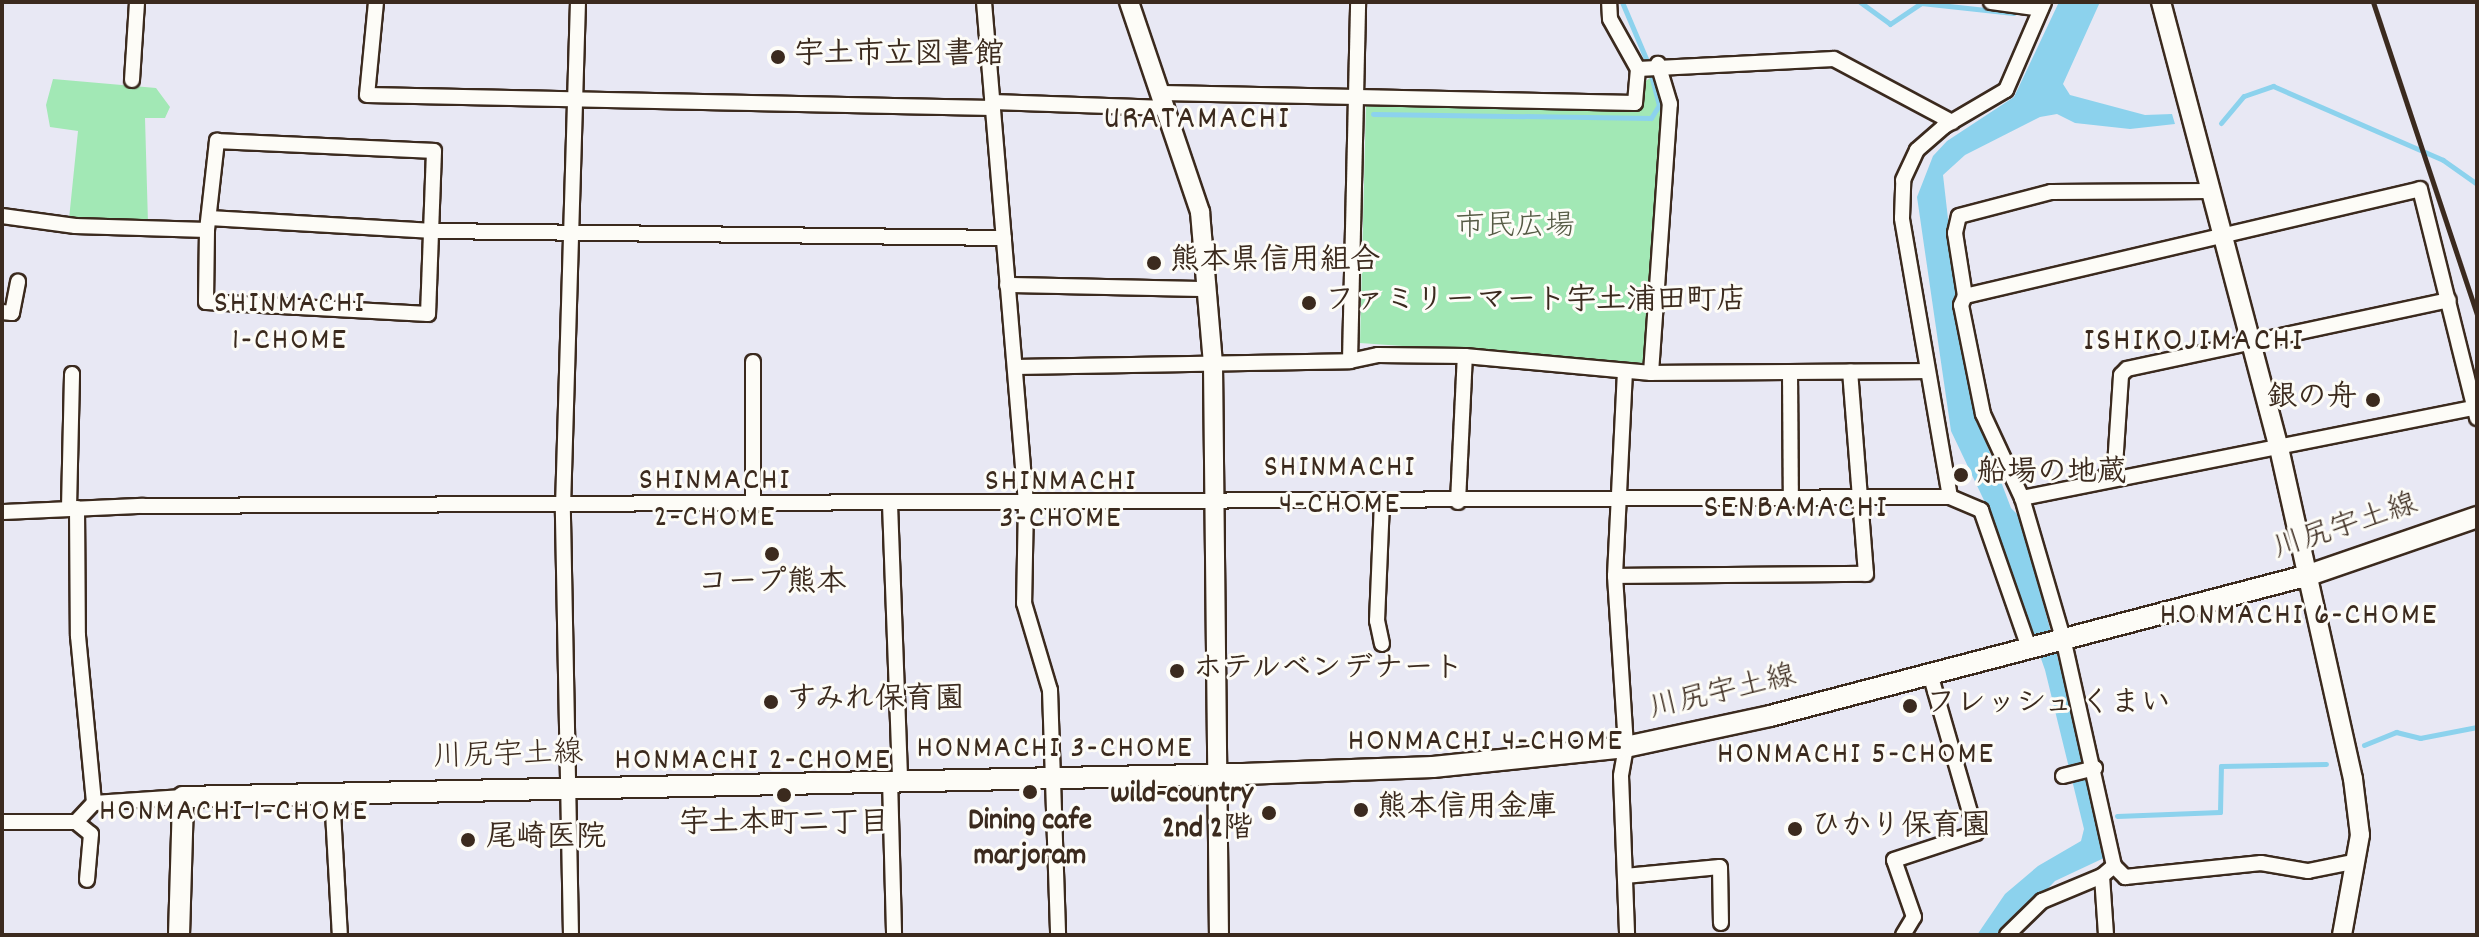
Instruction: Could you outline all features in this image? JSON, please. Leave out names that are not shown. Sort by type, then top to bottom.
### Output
[{"type":"main road","name":"川尻宇土線","points":[[183,797],[1433,767],[1626,747],[1741,723],[2309,575],[2477,517]]},
{"type":"main road","points":[[179,935],[183,797]]},
{"type":"street","points":[[132,80],[137,2]]},
{"type":"street","points":[[376,2],[367,95],[993,105],[1354,99],[1635,103],[1638,69],[1610,19],[1609,2]]},
{"type":"street","points":[[571,935],[563,507],[568,233],[578,2]]},
{"type":"street","points":[[984,2],[1026,503],[1024,603],[1050,690],[1058,935]]},
{"type":"street","points":[[1129,2],[1165,100],[1200,212],[1213,365],[1211,501],[1219,935]]},
{"type":"street","points":[[1350,361],[1358,2]]},
{"type":"street","points":[[1950,497],[1902,218],[1903,180],[1917,150],[1952,122],[2006,90],[2043,6],[1991,2]]},
{"type":"street","points":[[2161,2],[2279,448],[2353,779],[2357,861],[2342,935]]},
{"type":"street","points":[[1638,69],[1658,64],[1834,59],[1952,122]]},
{"type":"street","points":[[1651,373],[1670,104],[1658,64]]},
{"type":"street","points":[[217,141],[434,151],[434,231],[428,314],[206,302],[208,224],[217,141]]},
{"type":"street","points":[[1965,296],[2420,189],[2476,413],[2279,448],[2143,478],[2100,481],[2022,498]]},
{"type":"street","points":[[2210,191],[2051,192],[1959,216],[1955,233],[1965,296],[1961,305],[1983,414],[2022,498],[2095,768],[2114,866],[2125,877],[2261,863],[2308,871],[2357,861]]},
{"type":"street","points":[[2,216],[75,226],[208,224],[434,231],[1004,238]]},
{"type":"street","points":[[2,312],[12,313],[18,282]]},
{"type":"street","points":[[1007,285],[1205,289]]},
{"type":"street","points":[[2100,481],[2115,466],[2121,375],[2127,369],[2251,345],[2449,300]]},
{"type":"street","points":[[1015,367],[1350,361],[1378,355],[1465,356],[1651,373],[1926,371]]},
{"type":"street","points":[[1458,502],[1465,356]]},
{"type":"street","points":[[753,362],[753,505]]},
{"type":"street","points":[[1625,371],[1616,501],[1615,576],[1626,747],[1621,776],[1627,935]]},
{"type":"street","points":[[1790,372],[1791,500]]},
{"type":"street","points":[[1615,576],[1866,574],[1850,372]]},
{"type":"street","points":[[72,374],[78,636],[94,803]]},
{"type":"street","points":[[2,512],[73,508],[1950,497],[1981,510],[2031,647]]},
{"type":"street","points":[[1382,501],[1377,621],[1382,644]]},
{"type":"street","points":[[890,504],[895,779],[894,935]]},
{"type":"street","points":[[1903,935],[1914,917],[1894,860],[1976,833],[1930,674]]},
{"type":"street","points":[[2063,776],[2095,768]]},
{"type":"street","points":[[332,794],[340,935]]},
{"type":"street","points":[[76,822],[94,803],[183,797]]},
{"type":"street","points":[[2,822],[76,822],[91,834],[87,880]]},
{"type":"street","points":[[2007,935],[2042,901],[2102,876],[2114,866]]},
{"type":"street","points":[[1625,876],[1720,867],[1721,923]]},
{"type":"street","points":[[2102,876],[2106,935]]},
{"type":"green space","name":"市民広場","points":[[1650,78],[1659,84],[1663,108],[1644,363],[1360,343],[1366,104],[1637,106],[1643,83]]},
{"type":"green space","points":[[53,79],[156,88],[170,107],[165,118],[145,118],[148,223],[69,219],[78,131],[50,127],[46,105]]},
{"type":"water","points":[[2059,2],[2100,2],[2063,84],[2070,95],[2145,115],[2172,114],[2175,124],[2130,129],[2075,123],[2057,114],[2040,117],[1965,155],[1943,175],[1962,341],[1981,429],[2011,508],[2020,517],[2108,845],[2104,858],[2055,881],[2003,935],[1977,935],[2005,894],[2038,866],[2081,841],[2084,829],[2045,670],[1991,515],[1951,431],[1917,197],[1933,156],[1947,141],[2014,97]]},
{"type":"waterway","points":[[1622,2],[1647,61]]},
{"type":"waterway","points":[[1860,2],[1890,24],[1921,3],[2013,13]]},
{"type":"waterway","points":[[1373,114],[1651,118],[1659,105],[1652,78]]},
{"type":"waterway","points":[[2221,123],[2244,96],[2273,86],[2443,160],[2477,184]]},
{"type":"waterway","points":[[2364,745],[2396,732],[2420,738],[2477,727]]},
{"type":"waterway","points":[[2117,816],[2220,812],[2221,766],[2326,764]]},
{"type":"railway","points":[[2373,2],[2477,314]]},
{"type":"place","name":"宇土市立図書館","points":[[778,57]]},
{"type":"place","name":"熊本県信用組合","points":[[1154,263]]},
{"type":"place","name":"ファミリーマート宇土浦田町店","points":[[1309,303]]},
{"type":"place","name":"銀の舟","points":[[2373,400]]},
{"type":"place","name":"船場の地蔵","points":[[1961,475]]},
{"type":"place","name":"コープ熊本","points":[[772,554]]},
{"type":"place","name":"ホテルベンデナート","points":[[1177,671]]},
{"type":"place","name":"すみれ保育園","points":[[771,702]]},
{"type":"place","name":"フレッシュ くまい","points":[[1910,706]]},
{"type":"place","name":"Dining cafe marjoram","points":[[1030,792]]},
{"type":"place","name":"宇土本町二丁目","points":[[784,795]]},
{"type":"place","name":"熊本信用金庫","points":[[1361,810]]},
{"type":"place","name":"wild-country 2nd 2階","points":[[1269,813]]},
{"type":"place","name":"ひかり保育園","points":[[1795,829]]},
{"type":"place","name":"尾崎医院","points":[[468,840]]},
{"type":"district","name":"URATAMACHI","points":[[1197,121]]},
{"type":"district","name":"SHINMACHI 1-CHOME","points":[[290,324]]},
{"type":"district","name":"ISHIKOJIMACHI","points":[[2194,343]]},
{"type":"district","name":"SHINMACHI 4-CHOME","points":[[1340,488]]},
{"type":"district","name":"SHINMACHI 2-CHOME","points":[[715,502]]},
{"type":"district","name":"SHINMACHI 3-CHOME","points":[[1061,502]]},
{"type":"district","name":"SENBAMACHI","points":[[1796,510]]},
{"type":"district","name":"HONMACHI 6-CHOME","points":[[2299,617]]},
{"type":"district","name":"HONMACHI 4-CHOME","points":[[1486,743]]},
{"type":"district","name":"HONMACHI 3-CHOME","points":[[1055,750]]},
{"type":"district","name":"HONMACHI 5-CHOME","points":[[1856,756]]},
{"type":"district","name":"HONMACHI 2-CHOME","points":[[753,762]]},
{"type":"district","name":"HONMACHI 1-CHOME","points":[[234,813]]}]
